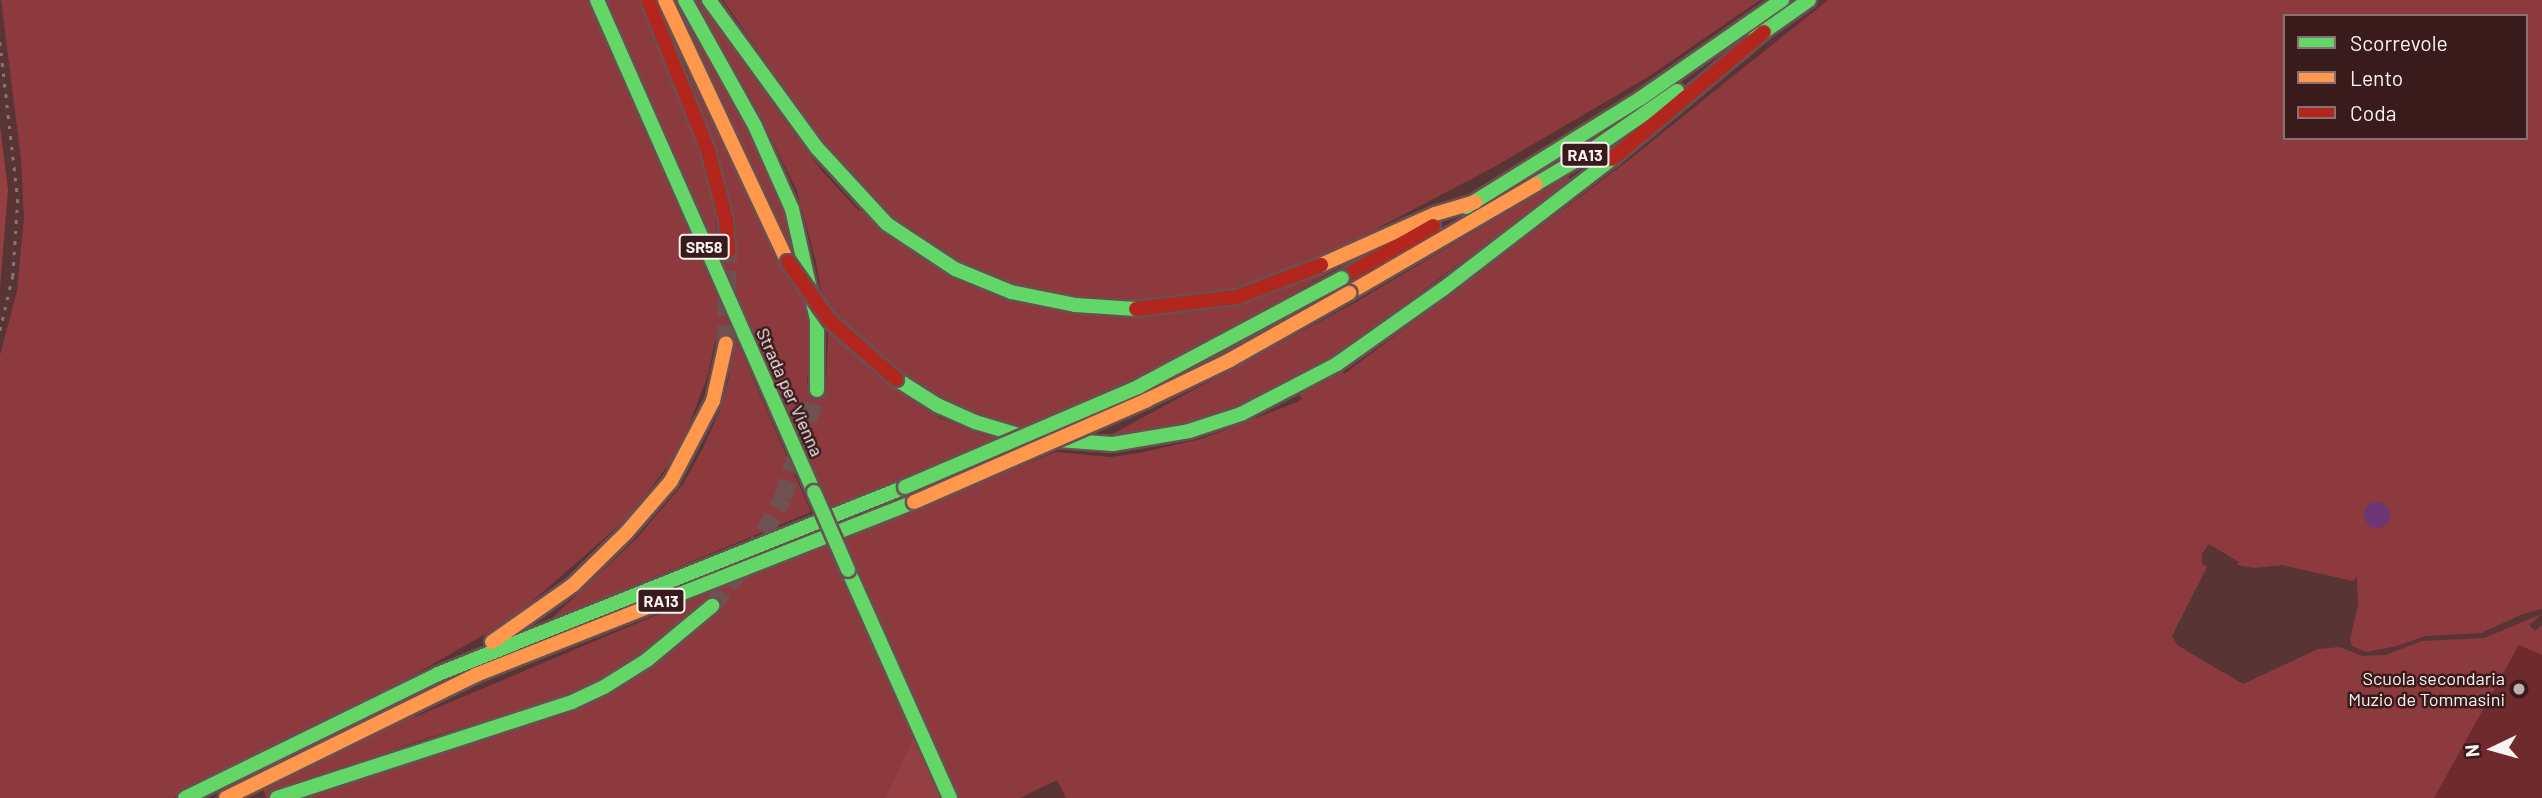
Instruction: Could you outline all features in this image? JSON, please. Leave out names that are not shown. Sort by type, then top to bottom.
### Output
[{"type":"main road","name":"Strada per Vienna","points":[[597,0],[950,798]]},
{"type":"main road","points":[[648,0],[708,151],[726,220],[728,251]]},
{"type":"main road","points":[[665,0],[788,262],[830,321],[855,346],[897,379],[937,405],[975,422],[1030,438],[1113,444],[1189,431],[1241,414],[1337,364],[1443,289],[1606,164],[1764,32]]},
{"type":"main road","points":[[685,0],[755,126],[792,209],[817,320],[817,390]]},
{"type":"main road","points":[[709,0],[817,148],[887,225],[955,269],[1011,292],[1075,305],[1133,309],[1199,304],[1268,289],[1435,214],[1475,202]]},
{"type":"main road","name":"RA13","points":[[185,798],[438,674],[905,487],[1138,387],[1342,278],[1475,202],[1641,98],[1782,0]]},
{"type":"main road","name":"RA13","points":[[226,798],[410,706],[604,623],[914,502],[1159,395],[1230,360],[1580,158],[1809,0]]},
{"type":"main road","points":[[438,674],[547,606],[601,559],[647,510],[671,481],[702,425],[713,401],[726,343]]},
{"type":"main road","points":[[277,798],[572,702],[604,687],[647,660],[712,606]]},
{"type":"shaded area","points":[[1,0],[588,0],[811,512],[550,620],[636,539],[683,484],[720,410],[728,381],[734,344],[715,342],[708,375],[680,449],[631,515],[513,618],[400,683],[415,717],[827,543],[914,736],[885,798],[266,798],[260,780],[247,759],[173,798],[0,798],[0,355],[17,291],[24,218],[21,160]],"holes":[[[653,649],[549,717],[380,755],[553,700],[588,686]]]},
{"type":"shaded area","points":[[607,0],[638,0],[700,154],[715,210],[719,252],[736,251],[716,151],[684,62],[780,265],[673,0],[679,0],[743,120],[786,215],[806,306],[810,346],[807,384],[817,390],[826,391],[828,334],[816,262],[797,191],[755,105],[695,0],[704,0],[784,120],[822,171],[859,211],[870,197],[835,161],[723,0],[1760,0],[1648,77],[1494,167],[1344,246],[1350,261],[1173,361],[1020,433],[893,386],[940,418],[980,434],[1002,439],[828,508]]},
{"type":"shaded area","points":[[1828,0],[2542,0],[2542,609],[2523,614],[2481,633],[2425,636],[2397,646],[2366,652],[2352,646],[2350,639],[2358,605],[2357,577],[2353,581],[2282,565],[2254,568],[2237,565],[2239,562],[2209,544],[2202,554],[2202,564],[2207,567],[2172,636],[2177,645],[2243,684],[2318,649],[2340,647],[2362,656],[2385,655],[2422,641],[2484,638],[2542,614],[2529,625],[2535,631],[2542,625],[2542,655],[2519,645],[2434,798],[1066,798],[1057,780],[1020,798],[959,798],[842,536],[1056,452],[1111,457],[1139,453],[1201,439],[1297,402],[1302,399],[1296,387],[1197,421],[1103,439],[1356,302],[1568,176],[1571,181],[1333,357],[1344,374],[1625,163]]},
{"type":"shaded area","points":[[0,126],[8,190],[0,288]]},
{"type":"shaded area","points":[[2377,502],[2386,506],[2390,515],[2386,524],[2377,528],[2368,524],[2364,515],[2368,506]]},
{"type":"shaded area","name":"Scuola secondaria Muzio de Tommasini","points":[[2519,645],[2542,655],[2542,798],[2434,798]]},
{"type":"shaded area","points":[[914,736],[942,798],[885,798]]},
{"type":"tunnel","points":[[726,343],[728,251]]},
{"type":"tunnel","points":[[712,606],[751,556],[783,498],[817,390]]},
{"type":"railway","points":[[0,42],[18,199],[13,276],[0,331]]},
{"type":"traffic: fast","points":[[597,0],[814,492]]},
{"type":"traffic: fast","points":[[685,0],[755,126],[792,209],[817,320],[817,390]]},
{"type":"traffic: fast","points":[[709,0],[817,148],[887,224],[955,269],[1011,292],[1075,305],[1136,309]]},
{"type":"traffic: fast","points":[[1466,207],[1641,98],[1782,0]]},
{"type":"traffic: fast","points":[[1755,38],[1809,0]]},
{"type":"traffic: fast","points":[[1536,184],[1580,158],[1677,91]]},
{"type":"traffic: fast","points":[[896,379],[937,405],[975,422],[1029,438],[1113,444],[1189,431],[1241,414],[1337,364],[1443,289],[1612,159]]},
{"type":"traffic: fast","points":[[905,487],[1138,387],[1342,278]]},
{"type":"traffic: fast","points":[[185,798],[438,674],[905,487]]},
{"type":"traffic: fast","points":[[814,492],[848,570]]},
{"type":"traffic: fast","points":[[670,598],[914,502]]},
{"type":"traffic: fast","points":[[848,570],[950,798]]},
{"type":"traffic: fast","points":[[277,798],[572,702],[604,687],[647,660],[712,606]]},
{"type":"traffic: slow","points":[[665,0],[788,262]]},
{"type":"traffic: slow","points":[[1349,293],[1536,184]]},
{"type":"traffic: slow","points":[[1321,265],[1435,214],[1475,202]]},
{"type":"traffic: slow","points":[[914,502],[1147,400],[1230,360],[1349,293]]},
{"type":"traffic: slow","points":[[492,642],[573,585],[626,533],[671,481],[713,401],[726,343]]},
{"type":"traffic: slow","points":[[226,798],[476,675],[670,598]]},
{"type":"traffic: jam","points":[[648,0],[708,151],[726,220],[728,251]]},
{"type":"traffic: jam","points":[[1612,159],[1764,32]]},
{"type":"traffic: jam","points":[[1342,278],[1433,226]]},
{"type":"traffic: jam","points":[[788,262],[830,321],[896,379]]},
{"type":"traffic: jam","points":[[1136,309],[1237,297],[1321,265]]},
{"type":"place","name":"Scuola secondaria Muzio de Tommasini","points":[[2519,689]]}]
